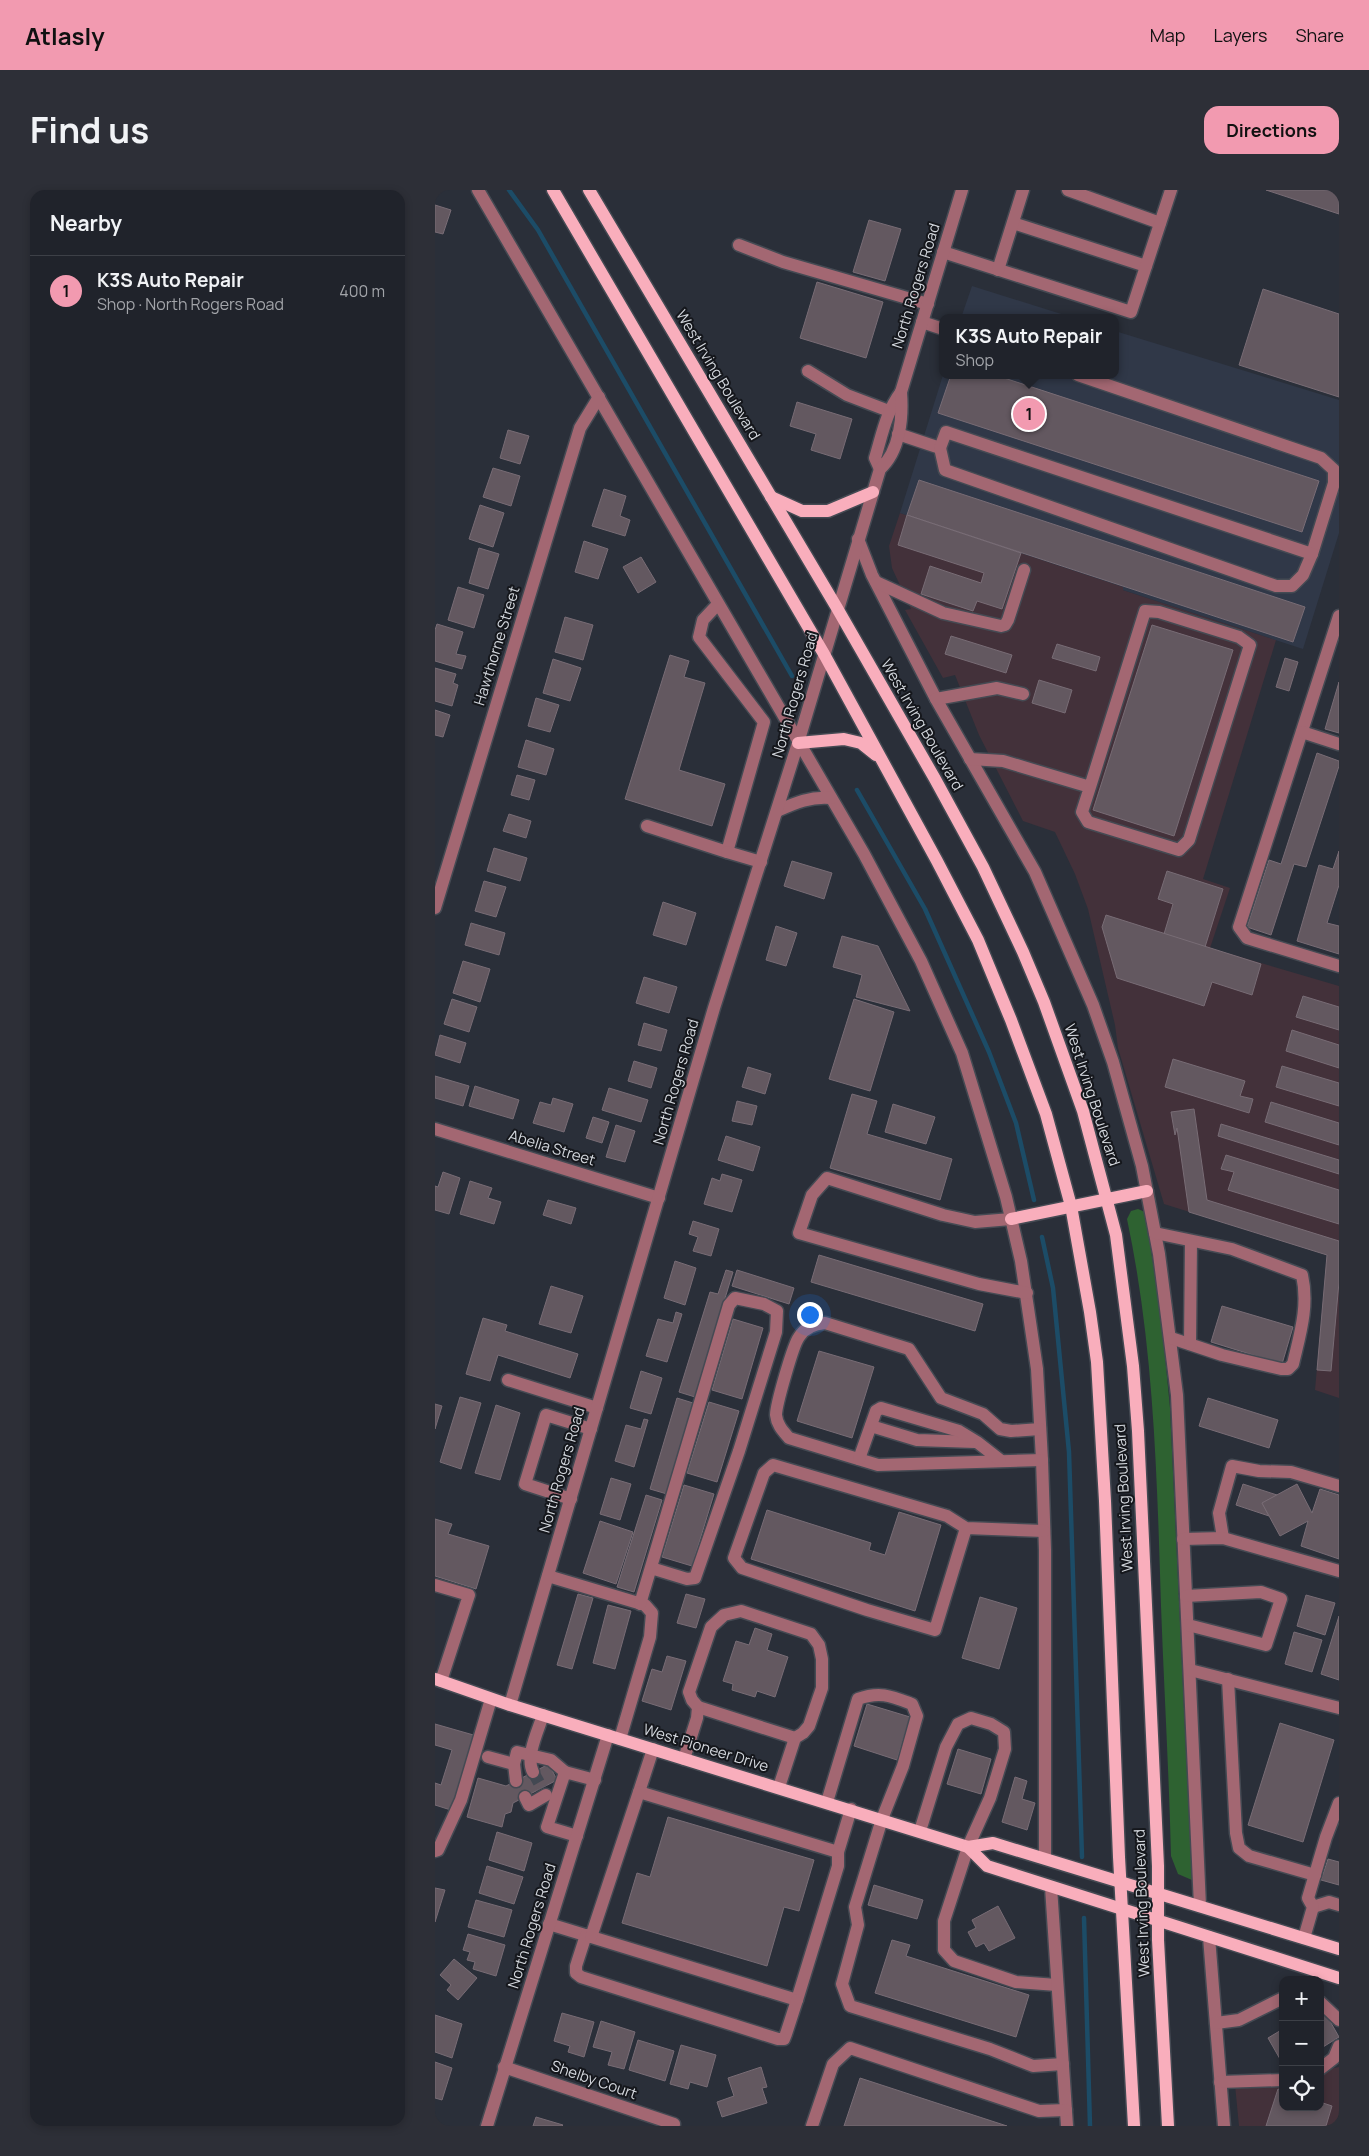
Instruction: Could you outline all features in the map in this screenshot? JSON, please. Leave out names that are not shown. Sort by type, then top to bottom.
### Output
[{"type":"main road","name":"West Irving Boulevard","points":[[553,190],[824,654],[937,861],[978,940],[1011,1020],[1046,1114],[1071,1206],[1090,1312],[1100,1407],[1122,1910],[1134,2126]]},
{"type":"main road","name":"West Irving Boulevard","points":[[589,190],[837,608],[983,867],[1044,1002],[1083,1111],[1116,1235],[1125,1300],[1138,1431],[1168,2126]]},
{"type":"main road","points":[[771,496],[802,511],[828,511],[873,492]]},
{"type":"main road","points":[[798,743],[844,739],[861,744],[879,757]]},
{"type":"main road","points":[[1011,1219],[1147,1190]]},
{"type":"main road","name":"West Pioneer Drive","points":[[438,1680],[510,1705],[851,1809],[968,1847],[987,1866],[1209,1937]]},
{"type":"main road","name":"West Pioneer Drive","points":[[968,1847],[993,1843],[1200,1906]]},
{"type":"main road","points":[[1200,1906],[1339,1949]]},
{"type":"main road","points":[[1209,1937],[1319,1976]]},
{"type":"main road","points":[[1324,1976],[1339,1978]]},
{"type":"street","points":[[478,190],[864,854],[921,961],[961,1053],[977,1099],[1021,1261],[1037,1369],[1044,1531],[1045,1858]]},
{"type":"street","name":"North Rogers Road","points":[[880,469],[875,458],[889,411],[901,392],[962,190]]},
{"type":"street","points":[[998,270],[1023,190]]},
{"type":"street","points":[[1068,190],[1160,223]]},
{"type":"street","points":[[943,252],[1131,312],[1171,190]]},
{"type":"street","points":[[1013,223],[1146,266]]},
{"type":"street","points":[[739,245],[783,262],[928,304]]},
{"type":"street","points":[[922,322],[939,328]]},
{"type":"street","points":[[808,371],[847,395],[889,411]]},
{"type":"street","points":[[1090,379],[1321,458],[1334,470],[1334,483],[1312,554],[1303,575],[1292,586],[1276,586],[945,470],[940,448],[946,432],[1312,554]]},
{"type":"street","name":"North Rogers Road","points":[[510,1705],[714,1008],[798,743],[880,469],[889,460],[898,434],[902,411],[901,392]]},
{"type":"street","name":"Hawthorne Street","points":[[435,908],[580,428],[599,397]]},
{"type":"street","points":[[898,434],[940,448]]},
{"type":"street","name":"West Irving Boulevard","points":[[858,539],[876,582],[937,699],[1035,872],[1089,996],[1113,1062],[1147,1190],[1171,1338],[1180,1429],[1183,1539],[1200,1906]]},
{"type":"street","points":[[876,582],[943,613],[1001,626],[1005,625],[1008,620],[1024,570]]},
{"type":"street","points":[[719,604],[703,620],[699,637],[764,722]]},
{"type":"street","points":[[1145,611],[1159,612],[1239,637],[1250,645],[1189,840],[1179,850],[1088,822],[1082,812],[1090,787],[1145,611]]},
{"type":"street","points":[[1339,616],[1239,927],[1247,938],[1339,966]]},
{"type":"street","points":[[937,699],[997,688],[1023,694]]},
{"type":"street","points":[[727,852],[764,722],[780,712]]},
{"type":"street","points":[[1302,732],[1339,744]]},
{"type":"street","points":[[970,759],[1003,761],[1090,787]]},
{"type":"street","points":[[777,811],[800,801],[820,797],[831,798]]},
{"type":"street","points":[[647,826],[761,862]]},
{"type":"street","name":"Abelia Street","points":[[435,1129],[659,1198]]},
{"type":"street","points":[[1011,1219],[975,1222],[943,1215],[827,1178],[811,1195],[799,1233],[979,1284],[1027,1293]]},
{"type":"street","points":[[1155,1233],[1233,1249],[1303,1275],[1306,1291],[1304,1316],[1293,1364],[1288,1369],[1281,1370],[1222,1355],[1171,1338]]},
{"type":"street","points":[[1190,1344],[1191,1241]]},
{"type":"street","points":[[548,1576],[640,1604],[729,1305],[735,1298],[764,1304],[777,1311],[776,1332],[695,1578],[687,1579],[651,1568]]},
{"type":"street","points":[[1040,1429],[1011,1431],[1000,1429],[983,1414],[941,1398],[909,1349],[825,1322],[811,1324],[799,1336],[792,1354],[776,1414],[779,1427],[789,1438],[878,1465],[1042,1460]]},
{"type":"street","points":[[508,1380],[597,1408]]},
{"type":"street","points":[[859,1459],[876,1411],[881,1408],[959,1431],[1000,1460]]},
{"type":"street","points":[[571,1499],[525,1484],[546,1415],[591,1429]]},
{"type":"street","points":[[871,1426],[917,1440],[977,1442]]},
{"type":"street","points":[[966,1528],[935,1630],[867,1610],[742,1568],[734,1558],[764,1473],[773,1465],[947,1516],[966,1528],[1044,1531]]},
{"type":"street","points":[[1223,1538],[1219,1513],[1232,1466],[1259,1471],[1291,1472],[1339,1486]]},
{"type":"street","points":[[1183,1539],[1223,1538],[1339,1570]]},
{"type":"street","points":[[435,1585],[469,1595],[438,1680]]},
{"type":"street","points":[[1186,1596],[1261,1592],[1281,1599],[1267,1645],[1188,1625]]},
{"type":"street","name":"North Rogers Road","points":[[487,2126],[595,1780],[614,1737],[651,1637],[652,1613],[645,1605],[640,1604]]},
{"type":"street","points":[[779,1787],[795,1738],[809,1726],[822,1688],[822,1659],[819,1645],[811,1634],[741,1611],[724,1615],[711,1627],[689,1692],[692,1700],[698,1707],[795,1738]]},
{"type":"street","points":[[1190,1670],[1339,1708]]},
{"type":"street","points":[[1228,1679],[1236,1833],[1239,1848],[1249,1856],[1315,1875]]},
{"type":"street","points":[[827,1802],[858,1698],[873,1694],[894,1697],[912,1704],[917,1716],[903,1766],[882,1819],[855,1907],[858,1925],[842,1984],[850,2006],[990,2049],[1033,2066],[1063,2064]]},
{"type":"street","points":[[435,1851],[461,1800],[491,1699]]},
{"type":"street","points":[[684,1758],[697,1718],[698,1707]]},
{"type":"street","points":[[533,1772],[530,1767],[531,1755],[543,1715]]},
{"type":"street","points":[[919,1831],[946,1748],[958,1724],[971,1718],[991,1724],[1004,1732],[1005,1749],[991,1798],[968,1847],[944,1921],[944,1950],[954,1961],[1016,1982],[1057,1985]]},
{"type":"street","points":[[653,1749],[589,1936],[576,1966],[576,1973],[581,1977],[779,2039],[784,2039],[797,2000],[838,1866],[838,1852],[851,1809]]},
{"type":"street","points":[[516,1781],[514,1764],[517,1752],[551,1760],[565,1772],[595,1780]]},
{"type":"street","points":[[488,1757],[514,1764]]},
{"type":"street","points":[[525,1797],[529,1805],[547,1796],[565,1772]]},
{"type":"street","points":[[639,1792],[838,1852]]},
{"type":"street","points":[[547,1796],[547,1827],[577,1836]]},
{"type":"street","points":[[1304,1938],[1313,1907],[1308,1898],[1326,1837],[1339,1803]]},
{"type":"street","points":[[1326,1837],[1339,1841]]},
{"type":"street","points":[[1051,1887],[1067,2126]]},
{"type":"street","points":[[1313,1907],[1329,1902],[1339,1905]]},
{"type":"street","points":[[549,1924],[797,2000]]},
{"type":"street","points":[[1209,1937],[1224,2126]]},
{"type":"street","points":[[1216,2024],[1239,2020],[1279,2000]]},
{"type":"street","points":[[1324,2006],[1339,2020]]},
{"type":"street","points":[[1324,2066],[1334,2058],[1339,2046]]},
{"type":"street","points":[[812,2126],[833,2064],[850,2048],[1039,2110],[1066,2110]]},
{"type":"street","name":"Shelby Court","points":[[504,2067],[673,2124]]},
{"type":"street","points":[[1220,2082],[1279,2080]]},
{"type":"shaded area","points":[[972,286],[1061,314],[962,314]]},
{"type":"shaded area","points":[[1119,332],[1339,400],[1339,533],[1303,649],[1123,590],[1123,587],[900,513],[942,379],[1119,379]]},
{"type":"shaded area","points":[[900,513],[1124,587],[1123,590],[1276,640],[1203,879],[1230,888],[1210,948],[1339,986],[1339,1398],[1315,1390],[1327,1255],[1164,1204],[1118,1048],[1115,1025],[1088,909],[1075,874],[1055,832],[1023,821],[979,735],[955,675],[943,678],[905,610],[911,609],[892,568],[889,546]]},
{"type":"shaded area","points":[[1339,2067],[1339,2126],[1239,2126],[1235,2085],[1279,2080],[1279,2111],[1324,2111],[1324,2070]]},
{"type":"green space","points":[[1138,1209],[1145,1212],[1161,1314],[1170,1408],[1192,1880],[1178,1874],[1171,1856],[1153,1411],[1143,1315],[1127,1219],[1131,1211]]},
{"type":"building","points":[[1266,190],[1339,190],[1339,214]]},
{"type":"building","points":[[435,205],[451,210],[443,234],[435,232]]},
{"type":"building","points":[[869,220],[901,229],[885,281],[853,272]]},
{"type":"building","points":[[817,282],[883,302],[866,358],[800,338]]},
{"type":"building","points":[[1263,289],[1339,314],[1339,397],[1239,365]]},
{"type":"building","points":[[950,379],[1007,379],[1319,481],[1302,532],[938,413]]},
{"type":"building","points":[[797,402],[852,419],[840,459],[811,450],[816,434],[790,426]]},
{"type":"building","points":[[508,430],[529,436],[520,464],[500,458]]},
{"type":"building","points":[[493,468],[520,476],[511,506],[483,497]]},
{"type":"building","points":[[919,480],[1305,607],[1293,642],[907,515]]},
{"type":"building","points":[[604,489],[626,496],[620,516],[630,520],[625,536],[592,526]]},
{"type":"building","points":[[480,505],[504,513],[493,547],[469,539]]},
{"type":"building","points":[[907,515],[1021,553],[1002,609],[977,601],[973,611],[921,594],[930,566],[981,583],[984,573],[898,545]]},
{"type":"building","points":[[584,541],[608,549],[598,579],[575,572]]},
{"type":"building","points":[[479,548],[499,554],[488,589],[469,583]]},
{"type":"building","points":[[641,557],[656,582],[638,593],[623,567]]},
{"type":"building","points":[[458,587],[484,595],[474,628],[448,620]]},
{"type":"building","points":[[565,617],[593,625],[583,660],[555,652]]},
{"type":"building","points":[[437,624],[463,632],[456,654],[466,656],[462,669],[435,661],[435,630]]},
{"type":"building","points":[[1152,625],[1233,650],[1174,836],[1093,810]]},
{"type":"building","points":[[951,636],[1012,655],[1006,673],[945,654]]},
{"type":"building","points":[[1057,644],[1100,657],[1096,671],[1052,658]]},
{"type":"building","points":[[670,655],[689,661],[684,677],[705,683],[679,770],[725,784],[712,826],[625,799]]},
{"type":"building","points":[[1285,658],[1298,662],[1289,691],[1276,687]]},
{"type":"building","points":[[553,659],[581,668],[570,701],[543,693]]},
{"type":"building","points":[[435,668],[456,674],[453,683],[458,685],[452,706],[435,701]]},
{"type":"building","points":[[1039,680],[1072,690],[1065,713],[1032,703]]},
{"type":"building","points":[[1339,682],[1339,733],[1325,729]]},
{"type":"building","points":[[536,698],[559,705],[550,732],[528,726]]},
{"type":"building","points":[[435,710],[450,715],[443,737],[435,735]]},
{"type":"building","points":[[526,740],[554,749],[546,775],[518,767]]},
{"type":"building","points":[[1317,753],[1339,761],[1339,766],[1306,867],[1294,864],[1271,935],[1247,927],[1269,860],[1281,864]]},
{"type":"building","points":[[517,775],[535,780],[529,800],[511,795]]},
{"type":"building","points":[[509,814],[531,821],[526,838],[503,831]]},
{"type":"building","points":[[494,848],[527,858],[520,881],[487,871]]},
{"type":"building","points":[[1339,851],[1339,885],[1327,923],[1339,926],[1339,954],[1297,941],[1319,865],[1333,869]]},
{"type":"building","points":[[792,861],[832,873],[824,899],[784,886]]},
{"type":"building","points":[[1167,871],[1223,889],[1205,947],[1164,934],[1173,904],[1158,899]]},
{"type":"building","points":[[484,881],[506,887],[496,917],[475,911]]},
{"type":"building","points":[[663,902],[696,913],[686,945],[653,935]]},
{"type":"building","points":[[1106,915],[1261,964],[1252,995],[1212,982],[1204,1006],[1117,978],[1102,927]]},
{"type":"building","points":[[471,923],[505,933],[499,955],[465,945]]},
{"type":"building","points":[[776,926],[797,933],[786,966],[766,960]]},
{"type":"building","points":[[842,936],[878,946],[910,1011],[856,997],[862,975],[833,967]]},
{"type":"building","points":[[463,961],[490,969],[480,1002],[453,993]]},
{"type":"building","points":[[644,977],[677,987],[669,1013],[636,1003]]},
{"type":"building","points":[[1303,996],[1339,1007],[1339,1030],[1296,1017]]},
{"type":"building","points":[[452,999],[477,1007],[469,1032],[444,1024]]},
{"type":"building","points":[[854,999],[894,1012],[870,1091],[829,1079]]},
{"type":"building","points":[[644,1023],[667,1030],[661,1051],[638,1045]]},
{"type":"building","points":[[1292,1030],[1339,1045],[1339,1068],[1286,1051]]},
{"type":"building","points":[[440,1035],[466,1043],[460,1063],[435,1055]]},
{"type":"building","points":[[1173,1059],[1245,1081],[1240,1096],[1253,1099],[1249,1113],[1165,1087]]},
{"type":"building","points":[[634,1061],[657,1068],[651,1088],[628,1081]]},
{"type":"building","points":[[1282,1066],[1339,1083],[1339,1106],[1276,1087]]},
{"type":"building","points":[[748,1067],[771,1074],[765,1094],[742,1087]]},
{"type":"building","points":[[435,1076],[469,1086],[463,1106],[435,1098]]},
{"type":"building","points":[[475,1086],[519,1100],[513,1119],[469,1106]]},
{"type":"building","points":[[609,1088],[648,1100],[641,1122],[602,1110]]},
{"type":"building","points":[[852,1094],[877,1101],[867,1134],[952,1159],[940,1200],[830,1168]]},
{"type":"building","points":[[553,1098],[573,1104],[564,1132],[533,1123],[540,1102],[551,1105]]},
{"type":"building","points":[[737,1101],[757,1106],[752,1125],[732,1121]]},
{"type":"building","points":[[1271,1102],[1339,1123],[1339,1145],[1265,1122]]},
{"type":"building","points":[[893,1104],[935,1117],[926,1144],[885,1132]]},
{"type":"building","points":[[1194,1109],[1207,1200],[1339,1241],[1339,1282],[1331,1371],[1317,1370],[1327,1255],[1189,1212],[1177,1128],[1175,1135],[1171,1112]]},
{"type":"building","points":[[593,1117],[609,1122],[602,1143],[586,1138]]},
{"type":"building","points":[[1221,1124],[1339,1160],[1339,1174],[1218,1136]]},
{"type":"building","points":[[616,1125],[635,1131],[625,1162],[606,1157]]},
{"type":"building","points":[[726,1136],[760,1147],[753,1171],[718,1160]]},
{"type":"building","points":[[1226,1155],[1339,1190],[1339,1224],[1228,1190],[1234,1172],[1221,1169]]},
{"type":"building","points":[[443,1172],[460,1178],[449,1214],[435,1210],[435,1186],[438,1187]]},
{"type":"building","points":[[722,1174],[742,1180],[732,1212],[704,1204],[712,1178],[720,1181]]},
{"type":"building","points":[[470,1181],[492,1188],[488,1198],[501,1202],[494,1224],[460,1214]]},
{"type":"building","points":[[548,1200],[576,1208],[571,1224],[543,1215]]},
{"type":"building","points":[[693,1221],[719,1229],[711,1256],[693,1251],[698,1237],[689,1234]]},
{"type":"building","points":[[819,1255],[983,1304],[975,1331],[811,1282]]},
{"type":"building","points":[[675,1261],[696,1268],[685,1305],[664,1298]]},
{"type":"building","points":[[726,1270],[733,1272],[695,1397],[679,1392],[710,1292],[718,1294]]},
{"type":"building","points":[[737,1270],[794,1288],[789,1304],[732,1286]]},
{"type":"building","points":[[551,1286],[583,1296],[571,1333],[539,1324]]},
{"type":"building","points":[[1222,1306],[1293,1327],[1282,1364],[1211,1342]]},
{"type":"building","points":[[676,1312],[682,1314],[667,1362],[646,1356],[658,1319],[673,1323]]},
{"type":"building","points":[[483,1318],[507,1325],[505,1331],[578,1354],[570,1378],[498,1355],[490,1381],[466,1374]]},
{"type":"building","points":[[733,1319],[763,1328],[742,1399],[712,1390]]},
{"type":"building","points":[[819,1351],[874,1367],[852,1438],[797,1421]]},
{"type":"building","points":[[641,1371],[662,1378],[651,1414],[630,1408]]},
{"type":"building","points":[[460,1397],[481,1403],[461,1469],[440,1462]]},
{"type":"building","points":[[677,1398],[693,1403],[667,1494],[650,1489]]},
{"type":"building","points":[[1208,1398],[1278,1420],[1269,1448],[1199,1426]]},
{"type":"building","points":[[709,1402],[739,1411],[717,1482],[687,1473]]},
{"type":"building","points":[[435,1404],[442,1406],[435,1429]]},
{"type":"building","points":[[496,1405],[520,1413],[500,1480],[475,1473]]},
{"type":"building","points":[[644,1419],[648,1420],[634,1467],[615,1461],[626,1425],[641,1429]]},
{"type":"building","points":[[611,1478],[631,1484],[620,1520],[600,1514]]},
{"type":"building","points":[[1243,1484],[1277,1495],[1262,1503],[1269,1516],[1236,1505]]},
{"type":"building","points":[[1297,1484],[1312,1513],[1320,1489],[1339,1495],[1339,1559],[1301,1546],[1308,1521],[1280,1536],[1262,1503]]},
{"type":"building","points":[[684,1485],[714,1494],[692,1566],[662,1557]]},
{"type":"building","points":[[646,1495],[662,1500],[634,1592],[617,1587]]},
{"type":"building","points":[[767,1510],[871,1543],[869,1550],[885,1555],[899,1512],[941,1525],[915,1611],[751,1559]]},
{"type":"building","points":[[435,1519],[452,1524],[448,1534],[489,1546],[476,1589],[435,1576]]},
{"type":"building","points":[[600,1521],[633,1532],[616,1584],[583,1573]]},
{"type":"building","points":[[578,1594],[593,1598],[572,1669],[557,1665]]},
{"type":"building","points":[[686,1594],[705,1599],[696,1628],[677,1623]]},
{"type":"building","points":[[1306,1595],[1335,1603],[1325,1635],[1297,1626]]},
{"type":"building","points":[[980,1597],[1017,1608],[999,1669],[962,1658]]},
{"type":"building","points":[[608,1605],[631,1611],[615,1669],[593,1663]]},
{"type":"building","points":[[1339,1616],[1339,1680],[1321,1674]]},
{"type":"building","points":[[755,1628],[772,1634],[767,1650],[788,1657],[775,1697],[757,1691],[755,1697],[732,1690],[733,1684],[723,1681],[736,1641],[749,1645]]},
{"type":"building","points":[[1294,1632],[1322,1640],[1312,1672],[1285,1664]]},
{"type":"building","points":[[667,1656],[686,1661],[671,1710],[642,1701],[652,1669],[662,1672]]},
{"type":"building","points":[[867,1704],[910,1717],[897,1760],[854,1746]]},
{"type":"building","points":[[1280,1723],[1334,1740],[1303,1842],[1248,1825]]},
{"type":"building","points":[[435,1724],[477,1736],[454,1811],[435,1805],[435,1783],[441,1785],[452,1750],[435,1745]]},
{"type":"building","points":[[958,1749],[991,1759],[981,1794],[947,1784]]},
{"type":"building","points":[[549,1764],[557,1780],[513,1803],[511,1812],[505,1814],[502,1827],[467,1817],[478,1778],[506,1786]]},
{"type":"building","points":[[1015,1777],[1027,1781],[1022,1799],[1035,1803],[1027,1830],[1002,1822]]},
{"type":"building","points":[[668,1817],[814,1860],[799,1911],[784,1907],[767,1966],[622,1923],[637,1873],[650,1877]]},
{"type":"building","points":[[497,1832],[532,1843],[524,1871],[489,1860]]},
{"type":"building","points":[[1328,1859],[1339,1862],[1339,1885],[1321,1880]]},
{"type":"building","points":[[487,1866],[523,1877],[514,1904],[479,1893]]},
{"type":"building","points":[[874,1885],[923,1900],[917,1919],[868,1905]]},
{"type":"building","points":[[435,1888],[445,1890],[435,1922]]},
{"type":"building","points":[[476,1900],[512,1910],[504,1937],[468,1927]]},
{"type":"building","points":[[998,1906],[1015,1938],[989,1951],[984,1943],[976,1947],[968,1932],[976,1928],[972,1920]]},
{"type":"building","points":[[468,1934],[505,1945],[496,1976],[473,1969],[475,1962],[467,1960],[470,1952],[463,1950]]},
{"type":"building","points":[[892,1940],[910,1945],[906,1956],[1029,1995],[1016,2037],[875,1993]]},
{"type":"building","points":[[454,1959],[477,1978],[458,2000],[447,1990],[451,1985],[440,1975]]},
{"type":"building","points":[[1324,2011],[1339,2037],[1324,2046]]},
{"type":"building","points":[[562,2013],[594,2022],[584,2057],[568,2052],[570,2046],[554,2041]]},
{"type":"building","points":[[435,2015],[462,2024],[452,2058],[435,2052]]},
{"type":"building","points":[[601,2021],[635,2032],[624,2069],[608,2065],[612,2052],[593,2047]]},
{"type":"building","points":[[1279,2031],[1279,2057],[1268,2038]]},
{"type":"building","points":[[638,2040],[674,2051],[665,2081],[629,2070]]},
{"type":"building","points":[[681,2045],[716,2055],[707,2087],[690,2082],[688,2089],[670,2084]]},
{"type":"building","points":[[435,2062],[452,2068],[442,2100],[435,2098]]},
{"type":"building","points":[[761,2067],[767,2087],[762,2088],[767,2103],[722,2117],[717,2102],[734,2096],[728,2078]]},
{"type":"building","points":[[860,2078],[1007,2126],[844,2126]]},
{"type":"building","points":[[1278,2089],[1279,2111],[1324,2111],[1324,2103],[1332,2106],[1326,2126],[1266,2126]]},
{"type":"building","points":[[536,2117],[563,2125],[533,2126]]},
{"type":"waterway","points":[[509,190],[538,230],[792,676]]},
{"type":"waterway","points":[[857,790],[925,909],[989,1052],[1016,1123],[1034,1200]]},
{"type":"waterway","points":[[1042,1237],[1053,1288],[1069,1452],[1082,1857]]},
{"type":"waterway","points":[[1084,1918],[1090,2126]]},
{"type":"tunnel","points":[[533,1772],[542,1788]]},
{"type":"place","name":"K3S Auto Repair","points":[[1029,414]]}]
